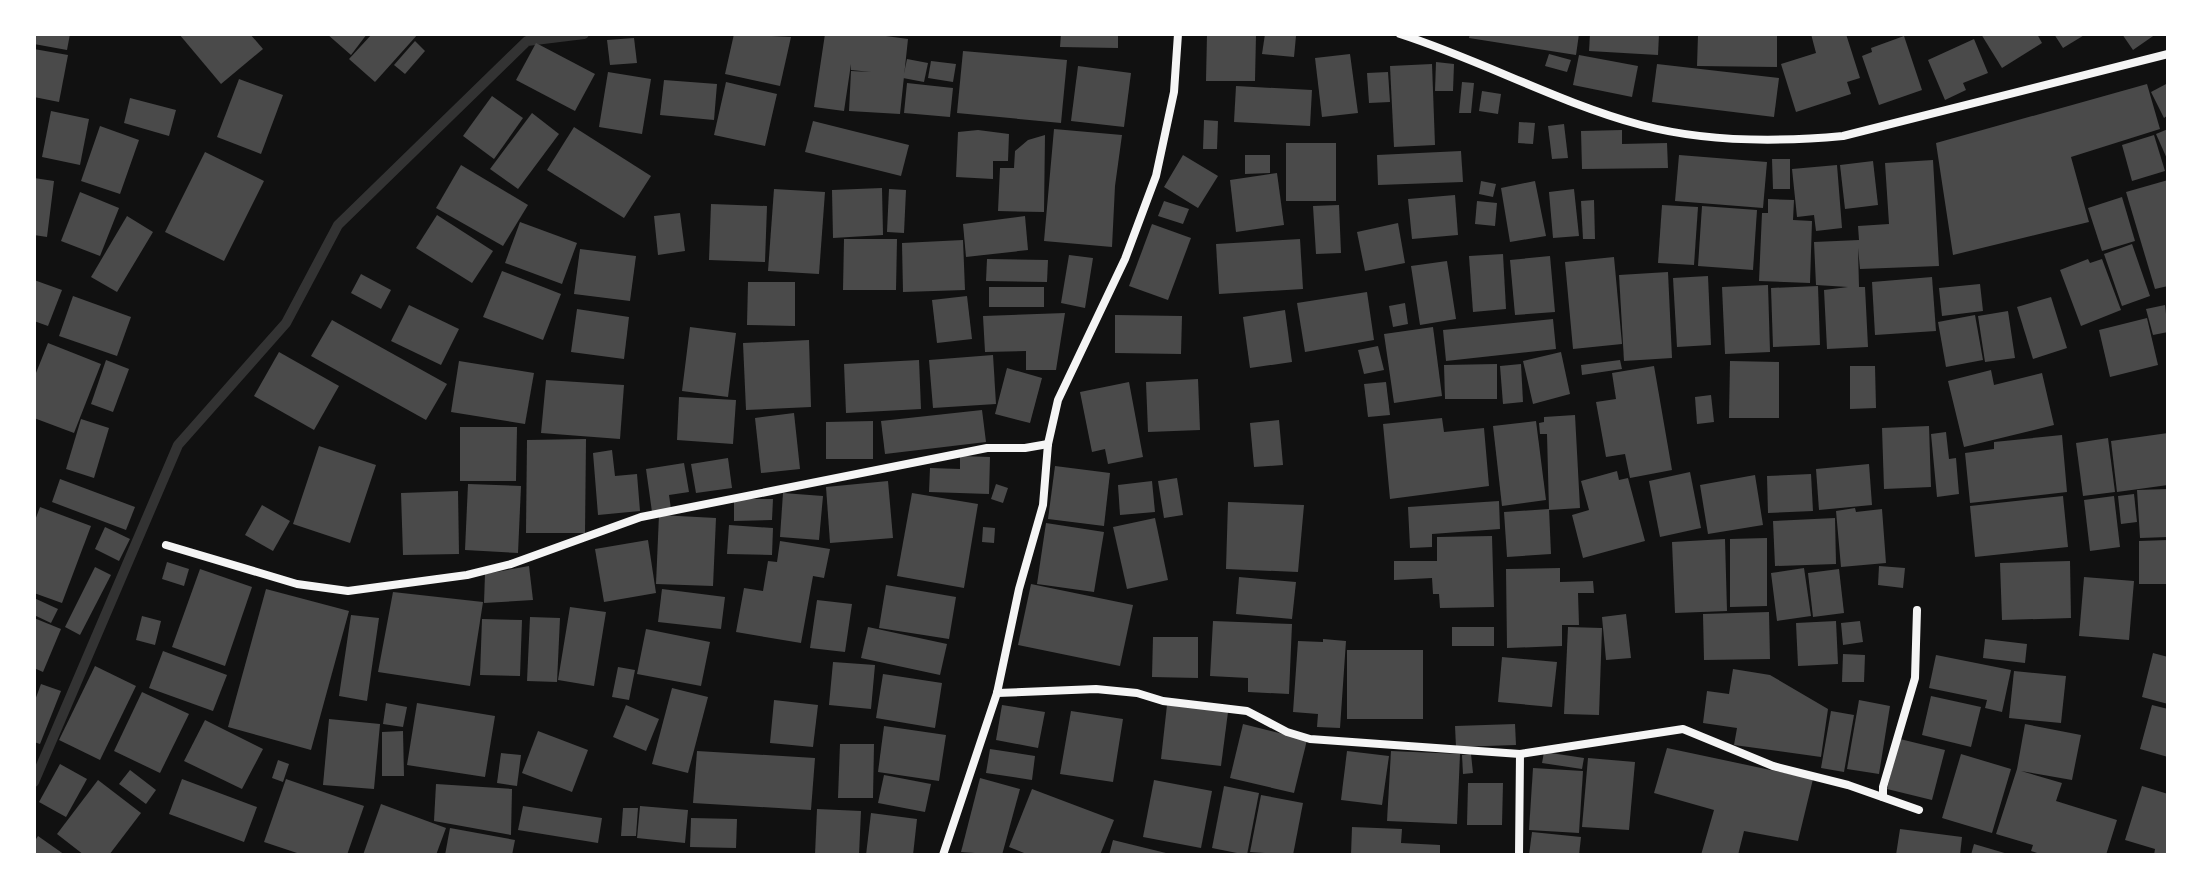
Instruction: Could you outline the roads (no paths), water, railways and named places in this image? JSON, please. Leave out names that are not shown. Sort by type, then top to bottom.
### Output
[{"type":"street","points":[[943,855],[997,693],[1019,589],[1043,505],[1048,444],[1058,400],[1125,259],[1156,176],[1174,92],[1178,34]]},
{"type":"street","points":[[1400,34],[1642,125],[1716,136],[1792,141],[1843,136],[2168,54]]},
{"type":"street","points":[[166,545],[297,584],[348,591],[467,575],[511,564],[641,517],[696,505],[987,448],[1025,448],[1048,444]]},
{"type":"street","points":[[1883,797],[1883,787],[1915,678],[1917,610]]},
{"type":"street","points":[[997,693],[1096,689],[1137,693],[1163,701],[1247,711],[1310,739],[1520,754],[1683,729],[1773,766],[1919,810]]},
{"type":"street","points":[[1519,855],[1520,754]]},
{"type":"waterway","points":[[34,782],[178,445],[286,323],[338,225],[527,41],[584,34]]}]
